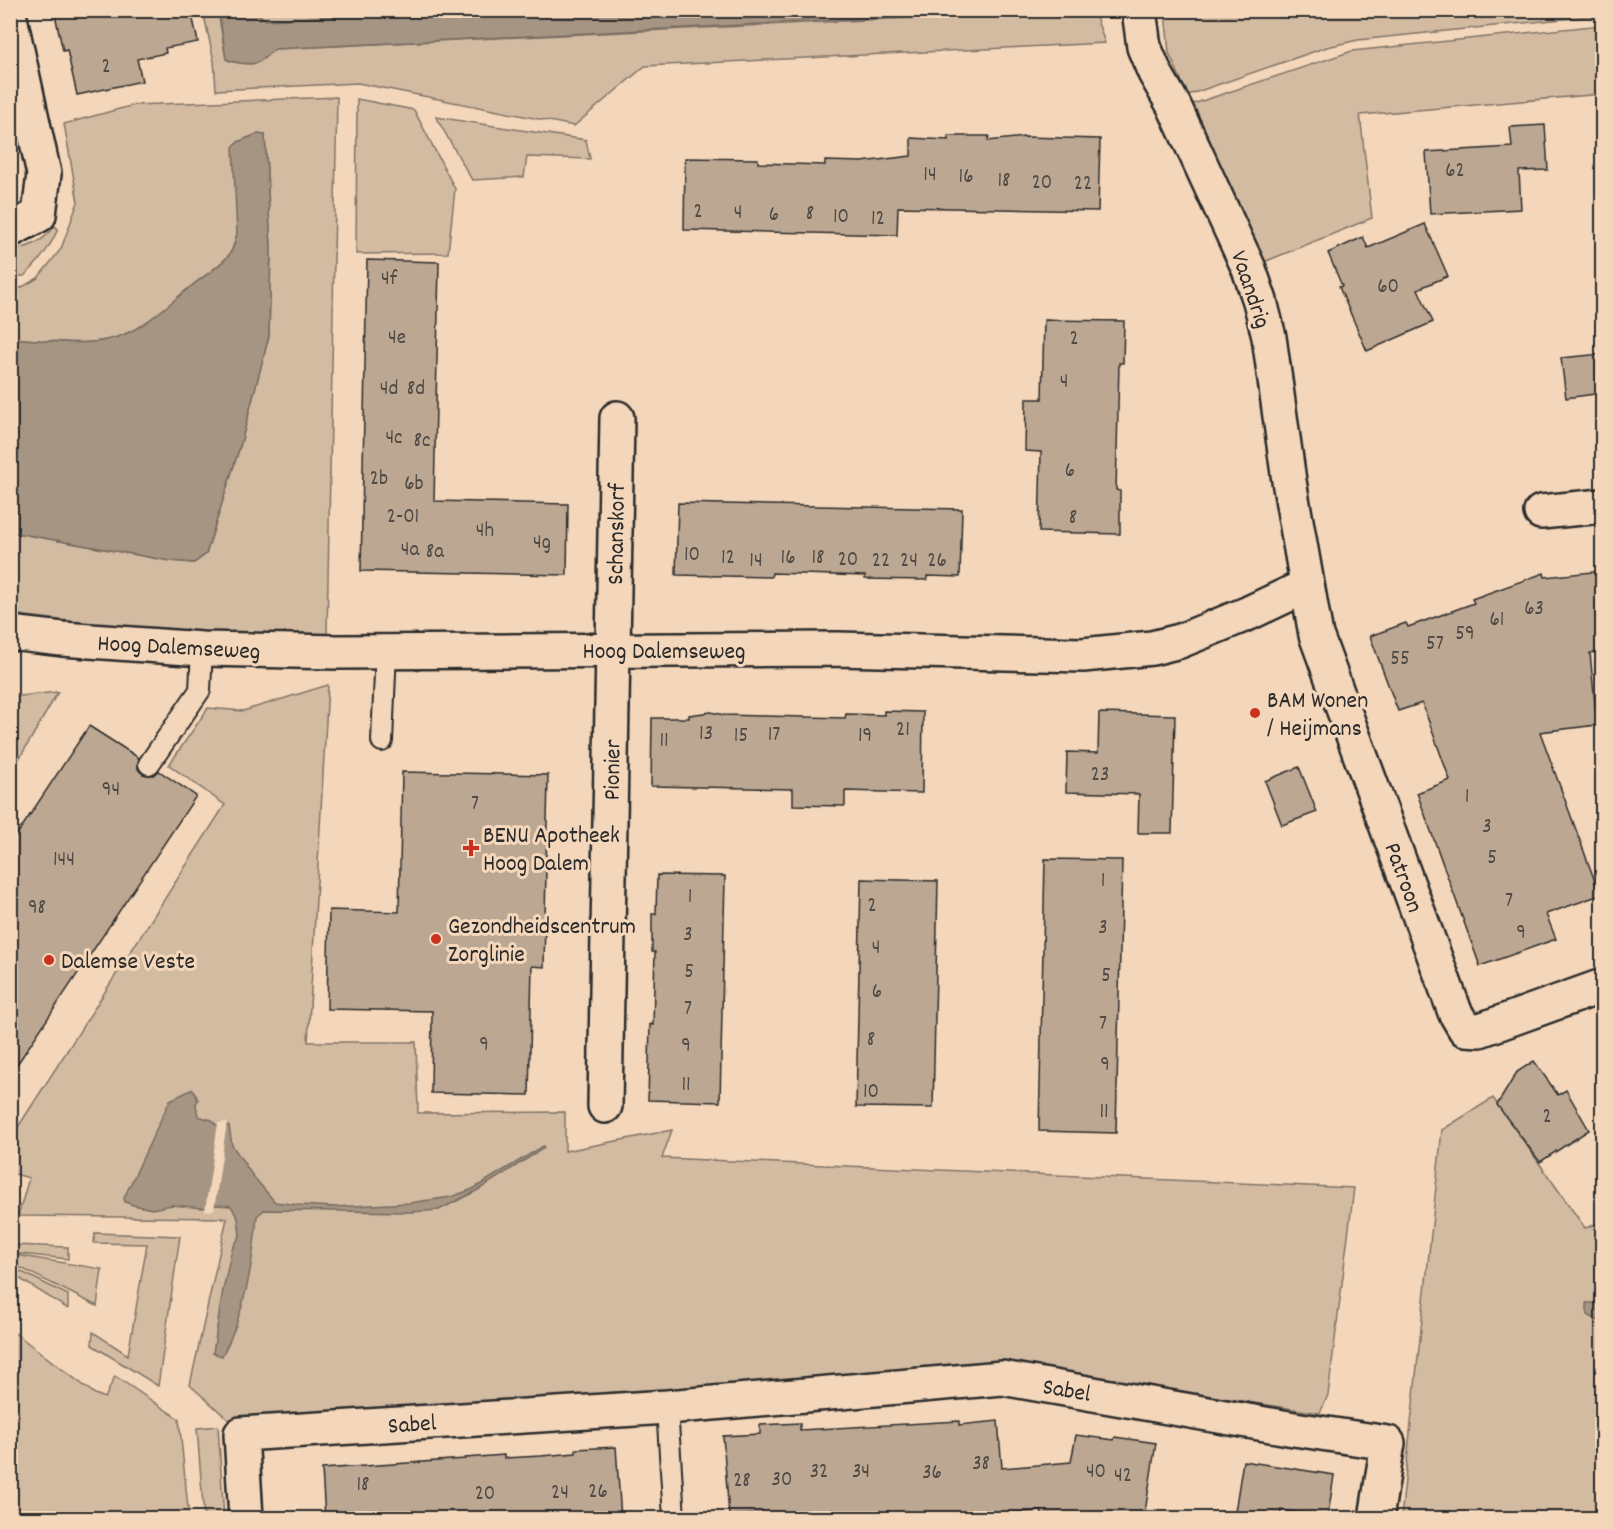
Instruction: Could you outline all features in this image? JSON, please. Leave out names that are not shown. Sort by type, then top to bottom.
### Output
[{"type":"street","points":[[10,18],[44,174],[39,215],[10,230]]},
{"type":"street","name":"Vaandrig","points":[[1140,22],[1144,47],[1155,73],[1179,117],[1249,269],[1260,301],[1269,337],[1306,586]]},
{"type":"street","name":"Schanskorf","points":[[614,650],[617,418]]},
{"type":"street","points":[[1541,512],[1602,506]]},
{"type":"street","name":"Hoog Dalemseweg","points":[[10,633],[202,649],[386,651],[837,649],[1083,655],[1152,648],[1189,638],[1306,586]]},
{"type":"street","name":"Patroon","points":[[1306,586],[1316,635],[1451,1002],[1465,1029],[1480,1030],[1501,1024],[1602,986]]},
{"type":"street","name":"Pionier","points":[[605,1106],[614,650]]},
{"type":"street","name":"Sabel","points":[[246,1518],[241,1434],[667,1407],[1002,1378],[1294,1429],[1388,1443],[1376,1518]]},
{"type":"lane","points":[[149,764],[200,690],[202,649]]},
{"type":"lane","points":[[382,741],[386,651]]},
{"type":"lane","points":[[667,1407],[674,1518]]},
{"type":"shaded area","points":[[1602,10],[1602,15],[1358,40],[1327,47],[1188,95],[1169,53],[1165,11]]},
{"type":"shaded area","points":[[203,11],[218,11],[226,59],[246,64],[259,61],[274,49],[1051,11],[1094,11],[1105,43],[645,66],[574,126],[358,83],[216,90],[214,61]]},
{"type":"shaded area","points":[[219,11],[254,11],[266,20],[427,11],[1099,11],[976,13],[275,49],[259,62],[247,64],[226,59]]},
{"type":"shaded area","points":[[254,11],[424,11],[266,20]]},
{"type":"shaded area","points":[[1602,25],[1602,94],[1360,115],[1372,218],[1264,262],[1190,105],[1352,51]]},
{"type":"shaded area","points":[[337,97],[327,634],[194,634],[11,614],[11,532],[170,561],[194,563],[206,554],[241,443],[269,336],[271,248],[265,135],[257,134],[238,142],[237,234],[231,252],[217,267],[153,318],[118,337],[95,342],[11,338],[10,294],[38,278],[61,249],[78,202],[64,124],[134,105]]},
{"type":"shaded area","points":[[357,99],[414,110],[455,189],[448,253],[356,254]]},
{"type":"shaded area","points":[[436,117],[586,140],[590,159],[527,157],[524,177],[472,180]]},
{"type":"shaded area","points":[[257,134],[265,135],[271,248],[269,336],[241,443],[206,554],[194,563],[170,561],[11,532],[11,338],[95,342],[118,337],[151,319],[216,268],[231,252],[237,234],[233,147],[238,142]]},
{"type":"shaded area","points":[[55,226],[58,229],[55,236],[35,266],[24,276],[11,277],[11,251],[36,243]]},
{"type":"shaded area","points":[[328,685],[308,1042],[416,1042],[418,1113],[565,1112],[565,1151],[672,1130],[662,1158],[1354,1188],[1328,1395],[1320,1413],[1004,1365],[231,1422],[190,1385],[227,1218],[18,1216],[29,1178],[11,1173],[11,1138],[225,805],[169,765],[208,708],[243,711]]},
{"type":"shaded area","points":[[58,692],[11,773],[11,697]]},
{"type":"shaded area","points":[[193,1089],[198,1100],[196,1104],[198,1116],[212,1120],[216,1125],[229,1126],[232,1145],[252,1175],[275,1202],[334,1207],[409,1203],[451,1197],[473,1189],[543,1146],[544,1148],[478,1190],[439,1210],[411,1212],[264,1210],[257,1216],[247,1288],[242,1306],[222,1356],[213,1353],[232,1249],[240,1236],[238,1218],[231,1206],[217,1205],[203,1208],[172,1205],[152,1209],[125,1202],[124,1198],[170,1100]]},
{"type":"shaded area","points":[[1493,1098],[1585,1228],[1602,1222],[1602,1518],[1401,1518],[1442,1130]]},
{"type":"shaded area","points":[[95,1233],[180,1236],[158,1386],[92,1345],[93,1332],[128,1355],[147,1244],[94,1243]]},
{"type":"shaded area","points":[[11,1245],[68,1247],[68,1259],[11,1253]]},
{"type":"shaded area","points":[[15,1255],[102,1269],[97,1306],[11,1263]]},
{"type":"shaded area","points":[[10,1266],[68,1295],[68,1309],[11,1273]]},
{"type":"shaded area","points":[[1586,1303],[1602,1303],[1602,1323],[1588,1315]]},
{"type":"shaded area","points":[[11,1330],[95,1394],[105,1398],[115,1376],[179,1419],[189,1518],[11,1518]]},
{"type":"shaded area","points":[[218,1426],[224,1518],[204,1518],[197,1428]]},
{"type":"pier","points":[[227,1122],[214,1210],[205,1211],[218,1123]]},
{"type":"building","points":[[54,10],[191,10],[198,42],[165,48],[166,53],[137,59],[142,81],[77,95],[67,50],[63,51]]},
{"type":"building","points":[[1545,125],[1548,170],[1519,171],[1521,209],[1430,214],[1426,152],[1512,147],[1510,127]]},
{"type":"building","points":[[948,136],[989,136],[988,141],[1024,137],[1100,139],[1098,211],[898,207],[897,235],[684,230],[685,158],[758,159],[758,163],[825,165],[825,161],[862,162],[911,156],[911,138],[948,140]]},
{"type":"building","points":[[1425,224],[1448,276],[1418,289],[1433,322],[1367,351],[1339,287],[1342,286],[1328,253],[1363,237],[1368,248]]},
{"type":"building","points":[[367,260],[439,262],[434,501],[568,504],[567,575],[361,571]]},
{"type":"building","points":[[1044,320],[1124,321],[1123,363],[1119,363],[1116,490],[1120,491],[1120,534],[1039,532],[1041,452],[1025,451],[1026,399],[1042,399]]},
{"type":"building","points":[[1602,354],[1602,393],[1566,398],[1561,358]]},
{"type":"building","points":[[678,503],[962,509],[960,577],[927,576],[927,580],[772,573],[771,577],[676,575]]},
{"type":"building","points":[[1602,571],[1602,651],[1590,653],[1597,725],[1540,732],[1600,895],[1546,914],[1556,939],[1480,966],[1417,793],[1450,780],[1422,703],[1398,711],[1370,636],[1406,623],[1408,627],[1474,603],[1472,599],[1544,573],[1545,577]]},
{"type":"building","points":[[884,711],[923,712],[922,793],[845,791],[845,806],[793,805],[793,789],[651,786],[652,718],[689,718],[689,715],[711,712],[724,715],[845,718],[846,714],[884,715]]},
{"type":"building","points":[[1099,713],[1175,715],[1172,833],[1138,833],[1139,794],[1066,792],[1067,752],[1098,753]]},
{"type":"building","name":"Dalemse Veste","points":[[89,726],[139,758],[138,769],[143,774],[154,775],[159,771],[196,796],[10,1075],[10,845]]},
{"type":"building","points":[[1299,767],[1317,812],[1282,825],[1265,781]]},
{"type":"building","name":"Gezondheidscentrum Zorglinie","points":[[402,772],[548,775],[544,967],[532,966],[529,1095],[431,1093],[432,1011],[327,1009],[329,910],[399,912]]},
{"type":"building","points":[[1045,859],[1122,860],[1116,1133],[1039,1131]]},
{"type":"building","points":[[657,875],[725,876],[720,1102],[648,1100],[655,952],[652,952],[652,914],[656,914]]},
{"type":"building","points":[[861,879],[938,881],[933,1108],[856,1107]]},
{"type":"building","points":[[1534,1061],[1558,1095],[1566,1090],[1589,1130],[1540,1162],[1497,1105],[1517,1072]]},
{"type":"building","points":[[959,1421],[959,1425],[998,1421],[1002,1468],[1071,1462],[1076,1435],[1114,1440],[1115,1437],[1156,1443],[1144,1518],[1041,1518],[1042,1511],[964,1516],[964,1518],[902,1518],[902,1513],[804,1518],[803,1511],[729,1516],[723,1436],[760,1434],[760,1425],[800,1423],[800,1430]]},
{"type":"building","points":[[616,1447],[621,1518],[325,1518],[322,1469],[504,1455],[504,1458],[541,1456],[576,1453],[576,1449]]},
{"type":"building","points":[[1243,1461],[1334,1475],[1328,1516],[1281,1510],[1280,1518],[1234,1518]]},
{"type":"place","name":"BAM Wonen / Heijmans","points":[[1255,713]]},
{"type":"place","name":"BENU Apotheek Hoog Dalem","points":[[471,848]]},
{"type":"place","name":"Gezondheidscentrum Zorglinie","points":[[436,939]]},
{"type":"place","name":"Dalemse Veste","points":[[49,960]]}]
